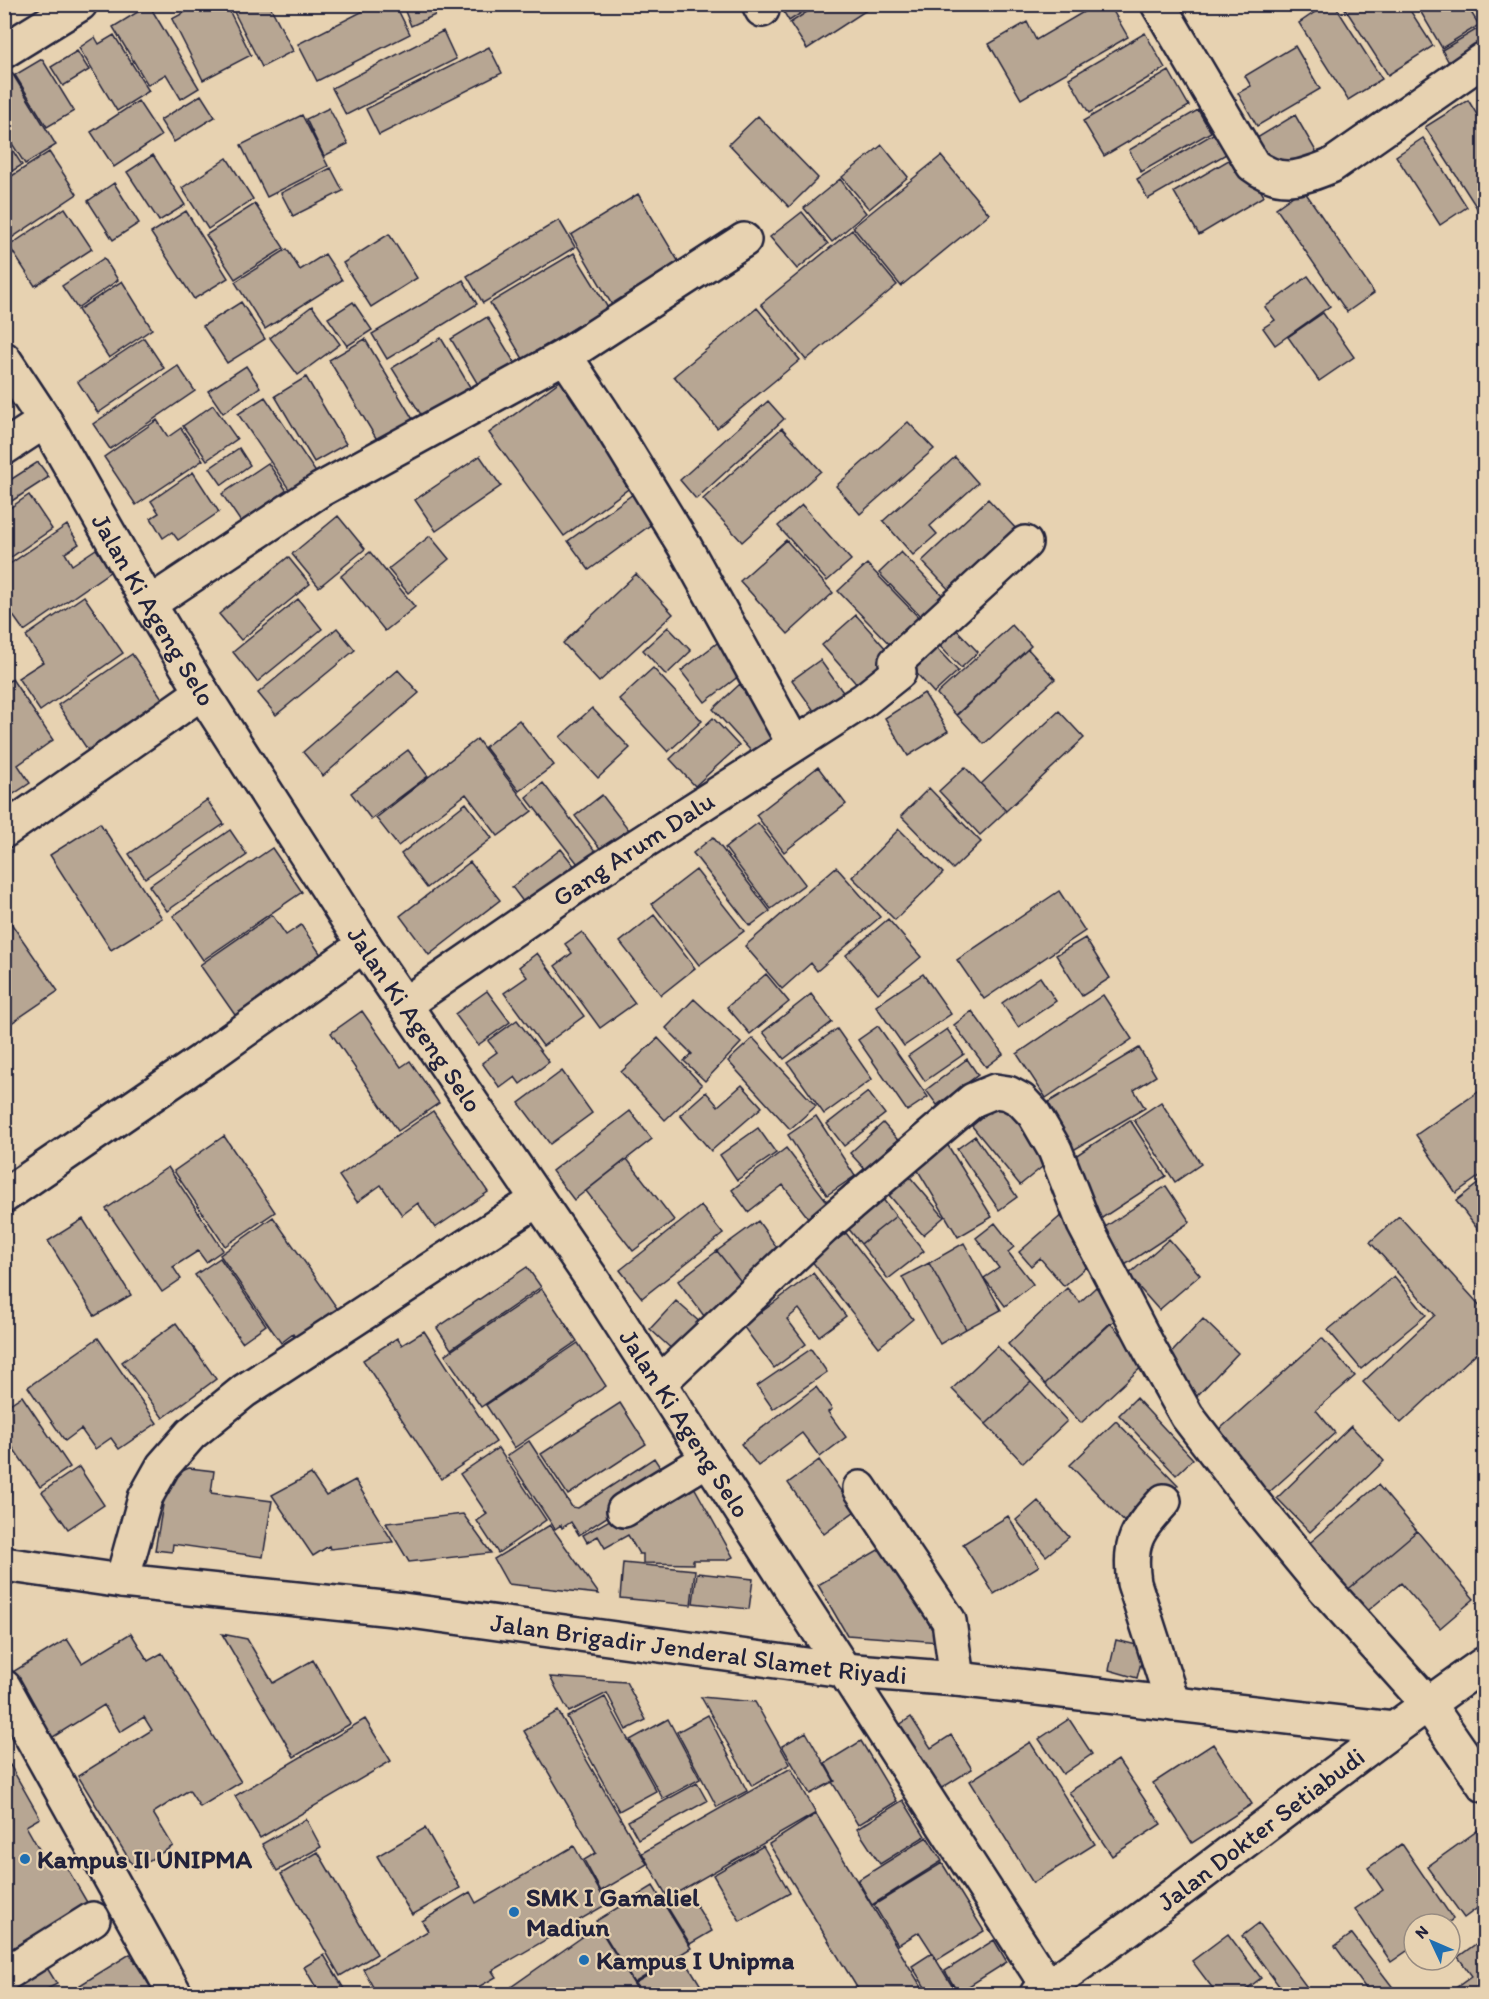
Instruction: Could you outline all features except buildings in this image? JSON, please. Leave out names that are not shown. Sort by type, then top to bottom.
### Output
[{"type":"street","points":[[4,51],[80,4]]},
{"type":"street","points":[[1158,4],[1252,165],[1266,175],[1287,179],[1310,175],[1331,166],[1485,59]]},
{"type":"street","points":[[149,604],[320,490],[565,356],[744,240]]},
{"type":"street","points":[[565,356],[603,413],[685,547],[794,744]]},
{"type":"street","name":"Jalan Ki Ageng Selo","points":[[4,359],[45,421],[202,692],[364,945],[594,1281],[843,1670],[1042,1991]]},
{"type":"street","points":[[4,448],[45,421]]},
{"type":"street","name":"Gang Arum Dalu","points":[[405,1004],[601,869],[864,700],[899,672],[896,662],[1024,543]]},
{"type":"street","points":[[4,831],[202,692]]},
{"type":"street","points":[[4,1196],[204,1060],[364,945]]},
{"type":"street","points":[[659,1383],[824,1227],[964,1107],[973,1100],[994,1091],[1008,1093],[1021,1100],[1034,1114],[1055,1150],[1084,1224],[1187,1416],[1250,1498],[1325,1589],[1428,1704],[1485,1785]]},
{"type":"street","points":[[122,1581],[145,1498],[164,1466],[191,1434],[244,1391],[537,1200]]},
{"type":"street","points":[[624,1510],[708,1459]]},
{"type":"street","points":[[860,1488],[949,1621],[957,1679]]},
{"type":"street","points":[[1164,1501],[1145,1521],[1133,1541],[1131,1562],[1134,1583],[1173,1704]]},
{"type":"street","name":"Jalan Brigadir Jenderal Slamet Riyadi","points":[[4,1564],[122,1581],[403,1610],[843,1670],[957,1679],[1393,1729]]},
{"type":"street","name":"Jalan Dokter Setiabudi","points":[[1042,1991],[1238,1848],[1393,1729],[1485,1664]]},
{"type":"street","points":[[4,1687],[175,1995]]},
{"type":"street","points":[[4,1975],[93,1920]]},
{"type":"place","name":"Kampus II UNIPMA","points":[[25,1859]]},
{"type":"place","name":"SMK I Gamaliel Madiun","points":[[514,1912]]},
{"type":"place","name":"Kampus I Unipma","points":[[584,1960]]}]
